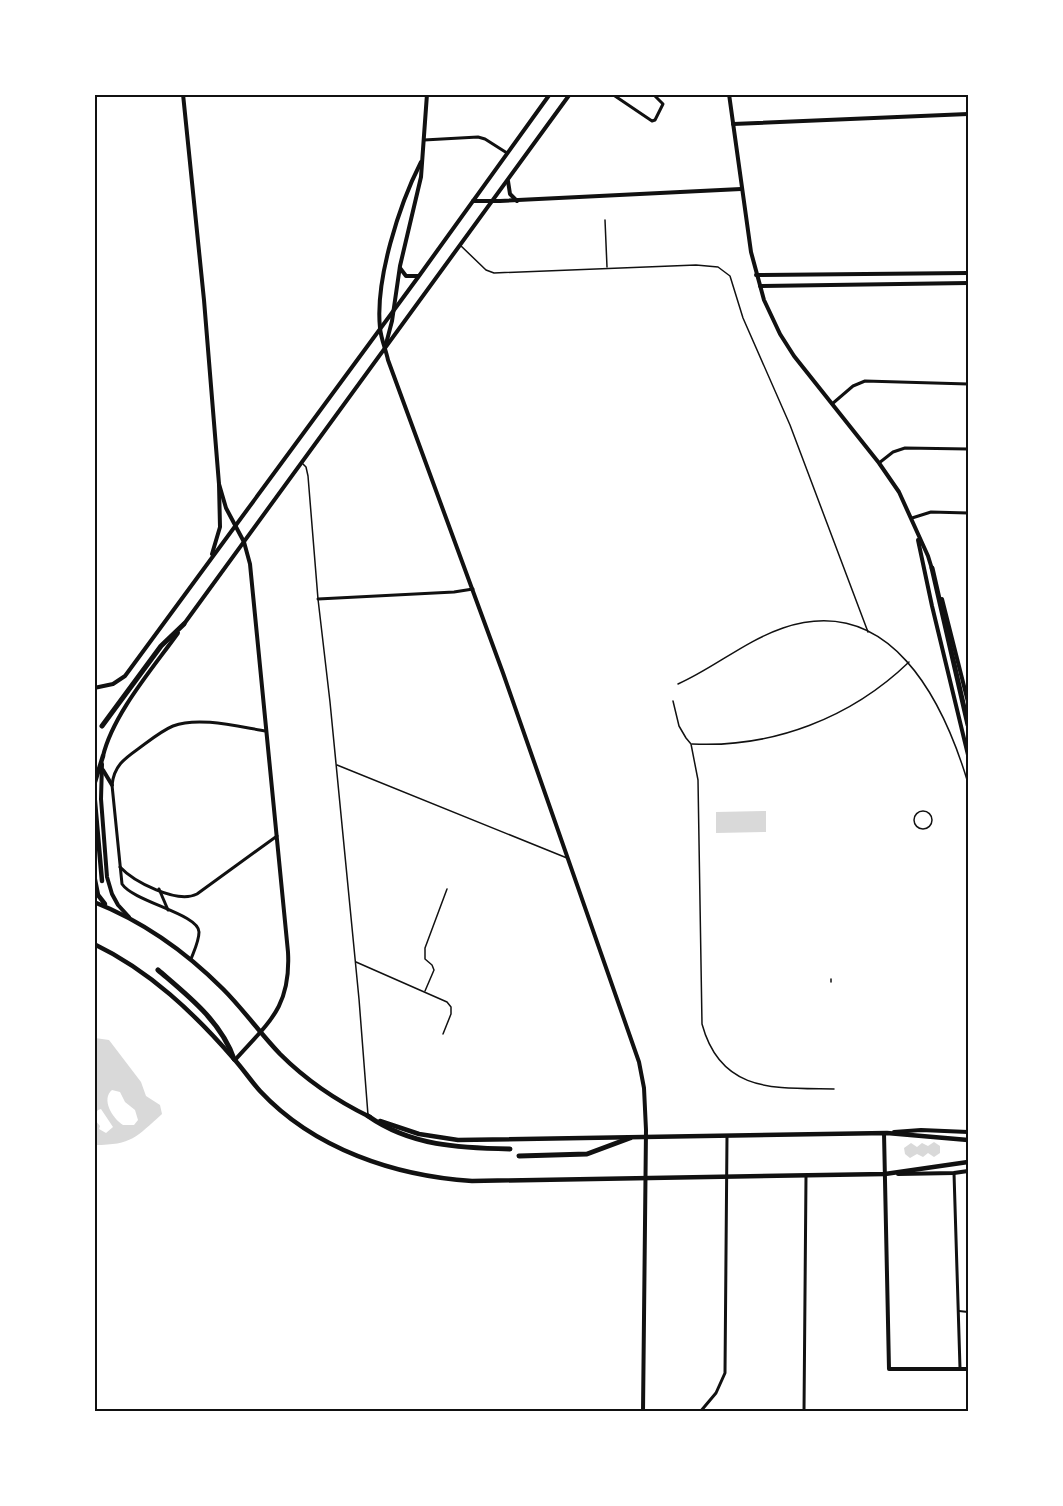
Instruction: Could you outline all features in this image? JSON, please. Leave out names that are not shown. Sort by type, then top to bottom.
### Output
[{"type":"highway","points":[[932,568],[969,724]]},
{"type":"highway","points":[[102,726],[156,652],[184,624]]},
{"type":"highway","points":[[158,970],[183,991],[214,1023],[234,1060]]},
{"type":"highway","points":[[368,1116],[392,1131],[428,1143],[464,1148],[510,1149]]},
{"type":"highway","points":[[519,1156],[580,1155],[630,1138]]},
{"type":"main road","points":[[183,94],[204,300],[219,484],[220,527],[212,557]]},
{"type":"main road","points":[[385,347],[390,330],[400,266],[421,177],[427,94]]},
{"type":"main road","points":[[94,688],[113,684],[125,676],[550,94]]},
{"type":"main road","points":[[94,785],[110,734],[119,716],[570,94]]},
{"type":"main road","points":[[729,94],[741,189],[756,275],[769,314],[784,340],[899,492],[928,556],[969,702]]},
{"type":"main road","points":[[733,124],[969,114]]},
{"type":"main road","points":[[421,162],[405,197],[394,232],[382,294],[380,329],[636,1052],[644,1088],[646,1138],[643,1412]]},
{"type":"main road","points":[[508,180],[508,190],[517,201]]},
{"type":"main road","points":[[473,201],[517,201],[741,189]]},
{"type":"main road","points":[[400,266],[405,276],[419,276]]},
{"type":"main road","points":[[756,275],[969,273]]},
{"type":"main road","points":[[804,274],[804,286]]},
{"type":"main road","points":[[849,274],[849,284]]},
{"type":"main road","points":[[906,274],[906,284]]},
{"type":"main road","points":[[759,286],[969,283]]},
{"type":"main road","points":[[219,484],[226,508],[244,542],[250,564],[288,952],[288,978],[283,1001],[261,1031],[234,1060]]},
{"type":"main road","points":[[917,534],[932,606],[969,755]]},
{"type":"main road","points":[[103,756],[101,799],[109,886],[118,905],[134,922]]},
{"type":"main road","points":[[102,767],[112,785]]},
{"type":"main road","points":[[94,791],[102,881]]},
{"type":"main road","points":[[94,875],[101,901],[191,961],[224,990],[279,1052],[310,1080],[335,1098],[368,1116],[419,1134],[458,1140],[969,1130]]},
{"type":"main road","points":[[94,902],[112,909]]},
{"type":"main road","points":[[94,944],[132,965],[160,986],[189,1012],[260,1090],[293,1120],[348,1152],[396,1170],[472,1181],[969,1172]]},
{"type":"main road","points":[[886,1133],[969,1140]]},
{"type":"main road","points":[[886,1133],[889,1369],[969,1369]]},
{"type":"main road","points":[[885,1174],[969,1162]]},
{"type":"street","points":[[612,94],[652,121],[655,120],[663,104],[653,94]]},
{"type":"street","points":[[423,140],[478,137],[507,153]]},
{"type":"street","points":[[832,404],[853,386],[865,381],[969,384]]},
{"type":"street","points":[[879,463],[893,452],[905,447],[969,449]]},
{"type":"street","points":[[911,519],[931,512],[969,513]]},
{"type":"street","points":[[318,599],[454,592],[472,589]]},
{"type":"street","points":[[191,961],[199,929],[194,922],[126,890],[120,881],[112,785],[116,770],[124,759],[175,726],[185,723],[204,723],[266,731]]},
{"type":"street","points":[[119,866],[137,880],[159,890],[183,897],[194,895],[277,836]]},
{"type":"street","points":[[159,890],[168,910]]},
{"type":"street","points":[[700,1412],[716,1393],[725,1372],[727,1136]]},
{"type":"street","points":[[954,1173],[960,1368]]},
{"type":"street","points":[[804,1412],[806,1176]]},
{"type":"street","points":[[959,1311],[969,1312]]},
{"type":"lane","points":[[605,220],[607,269]]},
{"type":"lane","points":[[460,245],[486,270],[494,273],[696,265],[718,267],[730,276],[743,318],[790,425],[868,632]]},
{"type":"lane","points":[[301,464],[306,467],[308,476],[318,599],[337,765],[368,1116]]},
{"type":"lane","points":[[678,684],[736,650],[790,626],[826,622],[868,632],[886,642],[909,662],[926,685],[954,740],[969,783]]},
{"type":"lane","points":[[692,744],[712,745],[779,735],[818,722],[862,700],[909,662]]},
{"type":"lane","points":[[673,701],[679,726],[692,744],[698,790],[702,1024],[708,1040],[717,1056],[729,1069],[752,1083],[779,1089],[834,1089]]},
{"type":"lane","points":[[337,765],[568,858]]},
{"type":"lane","points":[[924,811],[929,813],[932,820],[929,826],[921,829],[915,824],[914,817],[917,813],[924,811]]},
{"type":"lane","points":[[425,992],[434,970],[425,959],[425,948],[447,889]]},
{"type":"lane","points":[[355,962],[447,1002],[451,1007],[443,1034]]},
{"type":"shaded area","points":[[766,811],[766,832],[716,833],[716,812]]},
{"type":"shaded area","points":[[95,1038],[109,1040],[141,1082],[146,1096],[160,1105],[162,1114],[133,1138],[107,1145],[95,1145],[95,1120],[100,1126],[99,1129],[106,1133],[113,1127],[101,1109],[95,1114]],"holes":[[[112,1090],[120,1092],[125,1102],[135,1110],[138,1120],[134,1125],[123,1125],[109,1108],[109,1094]]]},
{"type":"shaded area","points":[[934,1142],[940,1146],[940,1153],[934,1157],[928,1153],[923,1157],[917,1154],[910,1158],[905,1154],[904,1148],[911,1143],[917,1147],[922,1143],[928,1146]]}]
